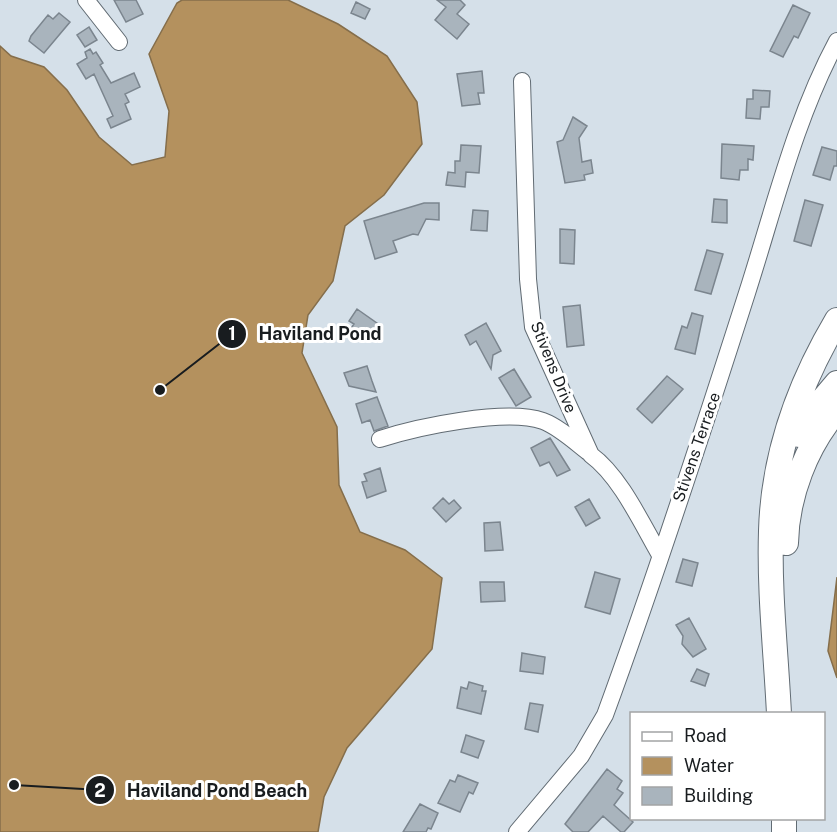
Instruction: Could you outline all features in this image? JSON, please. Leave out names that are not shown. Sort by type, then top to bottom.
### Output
[{"type":"highway","points":[[779,712],[771,559],[773,503],[788,425],[813,364],[837,320]]},
{"type":"highway","points":[[771,559],[778,492],[791,451],[820,403],[837,383]]},
{"type":"highway","points":[[793,712],[785,556],[789,513],[808,451],[837,410]]},
{"type":"street","points":[[86,0],[119,42]]},
{"type":"street","name":"Stivens Terrace","points":[[517,832],[553,792],[594,737],[620,676],[796,140],[817,83],[837,41]]},
{"type":"street","name":"Stivens Drive","points":[[522,81],[528,279],[533,327],[591,455],[600,461],[629,502],[660,555]]},
{"type":"street","points":[[380,439],[422,427],[517,417],[543,421],[591,455]]},
{"type":"water","points":[[182,0],[288,0],[338,24],[387,56],[417,102],[422,144],[384,195],[345,226],[333,281],[308,315],[302,353],[337,427],[339,485],[360,532],[405,550],[442,578],[432,649],[347,748],[324,797],[318,832],[0,832],[0,46],[11,56],[44,67],[67,90],[99,137],[132,165],[165,157],[169,111],[149,54],[177,3]]},
{"type":"water","points":[[837,577],[837,678],[828,651]]},
{"type":"building","points":[[114,0],[136,0],[143,14],[126,22]]},
{"type":"building","points":[[437,0],[460,0],[465,5],[457,14],[469,24],[457,39],[435,20],[446,7]]},
{"type":"building","points":[[356,2],[370,9],[365,19],[351,13]]},
{"type":"building","points":[[793,5],[810,13],[798,38],[794,36],[783,57],[770,51]]},
{"type":"building","points":[[59,13],[70,22],[44,53],[29,41],[48,15],[53,19]]},
{"type":"building","points":[[89,27],[97,40],[85,47],[77,35]]},
{"type":"building","points":[[90,49],[93,54],[96,52],[103,63],[100,65],[111,83],[134,73],[140,87],[125,94],[129,102],[125,104],[131,119],[111,128],[107,119],[113,116],[94,74],[86,79],[77,64],[87,58],[85,52]]},
{"type":"building","points":[[482,71],[484,93],[478,93],[480,104],[462,106],[457,74]]},
{"type":"building","points":[[753,90],[770,91],[769,107],[761,107],[760,119],[746,118],[747,99],[753,99]]},
{"type":"building","points":[[573,117],[587,126],[579,138],[582,162],[591,160],[593,173],[584,175],[585,180],[565,183],[557,142],[563,140]]},
{"type":"building","points":[[722,144],[754,146],[753,160],[748,159],[748,170],[740,170],[739,180],[721,178]]},
{"type":"building","points":[[461,145],[481,146],[479,173],[466,172],[465,187],[446,185],[448,172],[455,173],[455,161],[460,161]]},
{"type":"building","points":[[822,147],[837,151],[837,166],[834,166],[830,180],[813,175]]},
{"type":"building","points":[[714,199],[727,200],[727,223],[712,222]]},
{"type":"building","points":[[805,200],[823,205],[811,246],[794,241]]},
{"type":"building","points":[[424,203],[439,203],[439,220],[426,219],[418,235],[413,234],[393,241],[397,252],[375,259],[364,221]]},
{"type":"building","points":[[473,210],[488,211],[487,231],[471,230]]},
{"type":"building","points":[[560,229],[575,230],[574,264],[560,263]]},
{"type":"building","points":[[707,250],[723,254],[711,294],[695,290]]},
{"type":"building","points":[[580,305],[584,345],[567,347],[563,307]]},
{"type":"building","points":[[357,309],[381,326],[372,338],[363,332],[359,338],[349,331],[354,324],[349,321]]},
{"type":"building","points":[[692,313],[703,316],[695,354],[675,349],[682,326],[687,328]]},
{"type":"building","points":[[486,323],[501,351],[493,355],[491,369],[476,341],[470,345],[465,335]]},
{"type":"building","points":[[367,366],[376,392],[349,386],[344,373]]},
{"type":"building","points":[[514,369],[531,397],[516,406],[499,378]]},
{"type":"building","points":[[667,376],[683,389],[652,423],[637,409]]},
{"type":"building","points":[[377,397],[388,426],[374,431],[370,420],[362,423],[356,404]]},
{"type":"building","points":[[550,438],[570,470],[557,476],[549,462],[540,466],[531,448]]},
{"type":"building","points":[[380,468],[386,491],[367,498],[362,482],[367,481],[364,474]]},
{"type":"building","points":[[443,498],[449,504],[454,500],[461,508],[446,522],[433,508]]},
{"type":"building","points":[[589,499],[600,518],[586,526],[575,507]]},
{"type":"building","points":[[500,522],[503,550],[485,551],[484,523]]},
{"type":"building","points":[[683,559],[698,563],[692,586],[676,582]]},
{"type":"building","points":[[595,572],[620,579],[610,614],[585,607]]},
{"type":"building","points":[[480,582],[504,582],[505,601],[481,602]]},
{"type":"building","points":[[689,618],[706,649],[693,657],[682,644],[683,636],[676,625]]},
{"type":"building","points":[[522,653],[545,657],[543,674],[520,671]]},
{"type":"building","points":[[697,669],[709,674],[705,686],[691,681]]},
{"type":"building","points":[[469,682],[483,686],[482,691],[486,691],[481,714],[457,708],[461,687],[467,689]]},
{"type":"building","points":[[530,703],[543,705],[538,732],[525,729]]},
{"type":"building","points":[[466,735],[484,741],[478,758],[461,752]]},
{"type":"building","points":[[607,769],[622,781],[617,789],[623,793],[614,805],[633,822],[624,832],[621,832],[603,816],[588,832],[573,832],[565,824]]},
{"type":"building","points":[[458,775],[478,783],[473,794],[469,792],[460,812],[438,803],[450,780],[455,782]]},
{"type":"building","points":[[420,804],[438,813],[431,829],[428,828],[426,832],[403,832]]},
{"type":"place","name":"Haviland Pond","points":[[160,390]]},
{"type":"place","name":"Haviland Pond Beach","points":[[14,785]]}]
